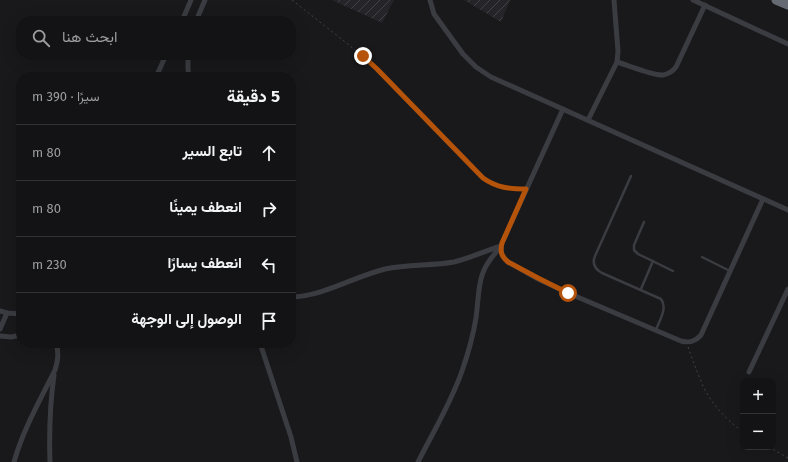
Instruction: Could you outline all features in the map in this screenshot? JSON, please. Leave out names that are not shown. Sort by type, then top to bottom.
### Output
[{"type":"highway","points":[[776,0],[788,5]]},
{"type":"street","points":[[184,16],[191,0]]},
{"type":"street","points":[[198,16],[205,0]]},
{"type":"street","points":[[430,0],[437,18],[463,54],[476,67],[491,77],[788,210]]},
{"type":"street","points":[[588,120],[617,62],[618,51],[614,0]]},
{"type":"street","points":[[693,0],[788,44]]},
{"type":"street","points":[[617,62],[659,75],[667,74],[672,71],[676,67],[705,5]]},
{"type":"street","points":[[158,72],[164,60]]},
{"type":"street","points":[[188,60],[188,72]]},
{"type":"street","points":[[563,109],[502,243],[501,254],[508,262],[568,293],[680,341],[686,343],[692,342],[701,335],[763,199]]},
{"type":"street","points":[[296,297],[320,292],[384,270],[406,266],[455,262],[501,247]]},
{"type":"street","points":[[418,462],[458,384],[472,335],[476,315],[478,289],[482,276],[488,264],[501,247]]},
{"type":"street","points":[[749,372],[788,289]]},
{"type":"street","points":[[0,311],[16,314]]},
{"type":"street","points":[[0,329],[7,313]]},
{"type":"street","points":[[0,336],[16,336]]},
{"type":"street","points":[[14,462],[27,426],[55,370],[58,362],[57,348]]},
{"type":"street","points":[[262,348],[291,437],[297,462]]},
{"type":"street","points":[[50,462],[49,420],[55,370]]},
{"type":"lane","points":[[631,176],[594,261],[595,267],[599,272],[659,297],[663,301],[664,309],[656,331]]},
{"type":"lane","points":[[644,222],[634,248],[636,252],[673,271]]},
{"type":"lane","points":[[702,257],[730,271]]},
{"type":"lane","points":[[641,289],[653,261]]},
{"type":"path","points":[[292,0],[349,44],[377,69],[483,178],[501,188],[526,189]]},
{"type":"path","points":[[686,343],[704,388],[714,404],[727,420],[740,430]]},
{"type":"path","points":[[774,450],[788,458]]},
{"type":"shaded area","points":[[332,0],[394,0],[382,23]]},
{"type":"shaded area","points":[[464,0],[510,0],[501,22]]},
{"type":"route","points":[[363,56],[483,178],[501,188],[526,189],[500,248],[501,254],[508,262],[568,293]]}]
